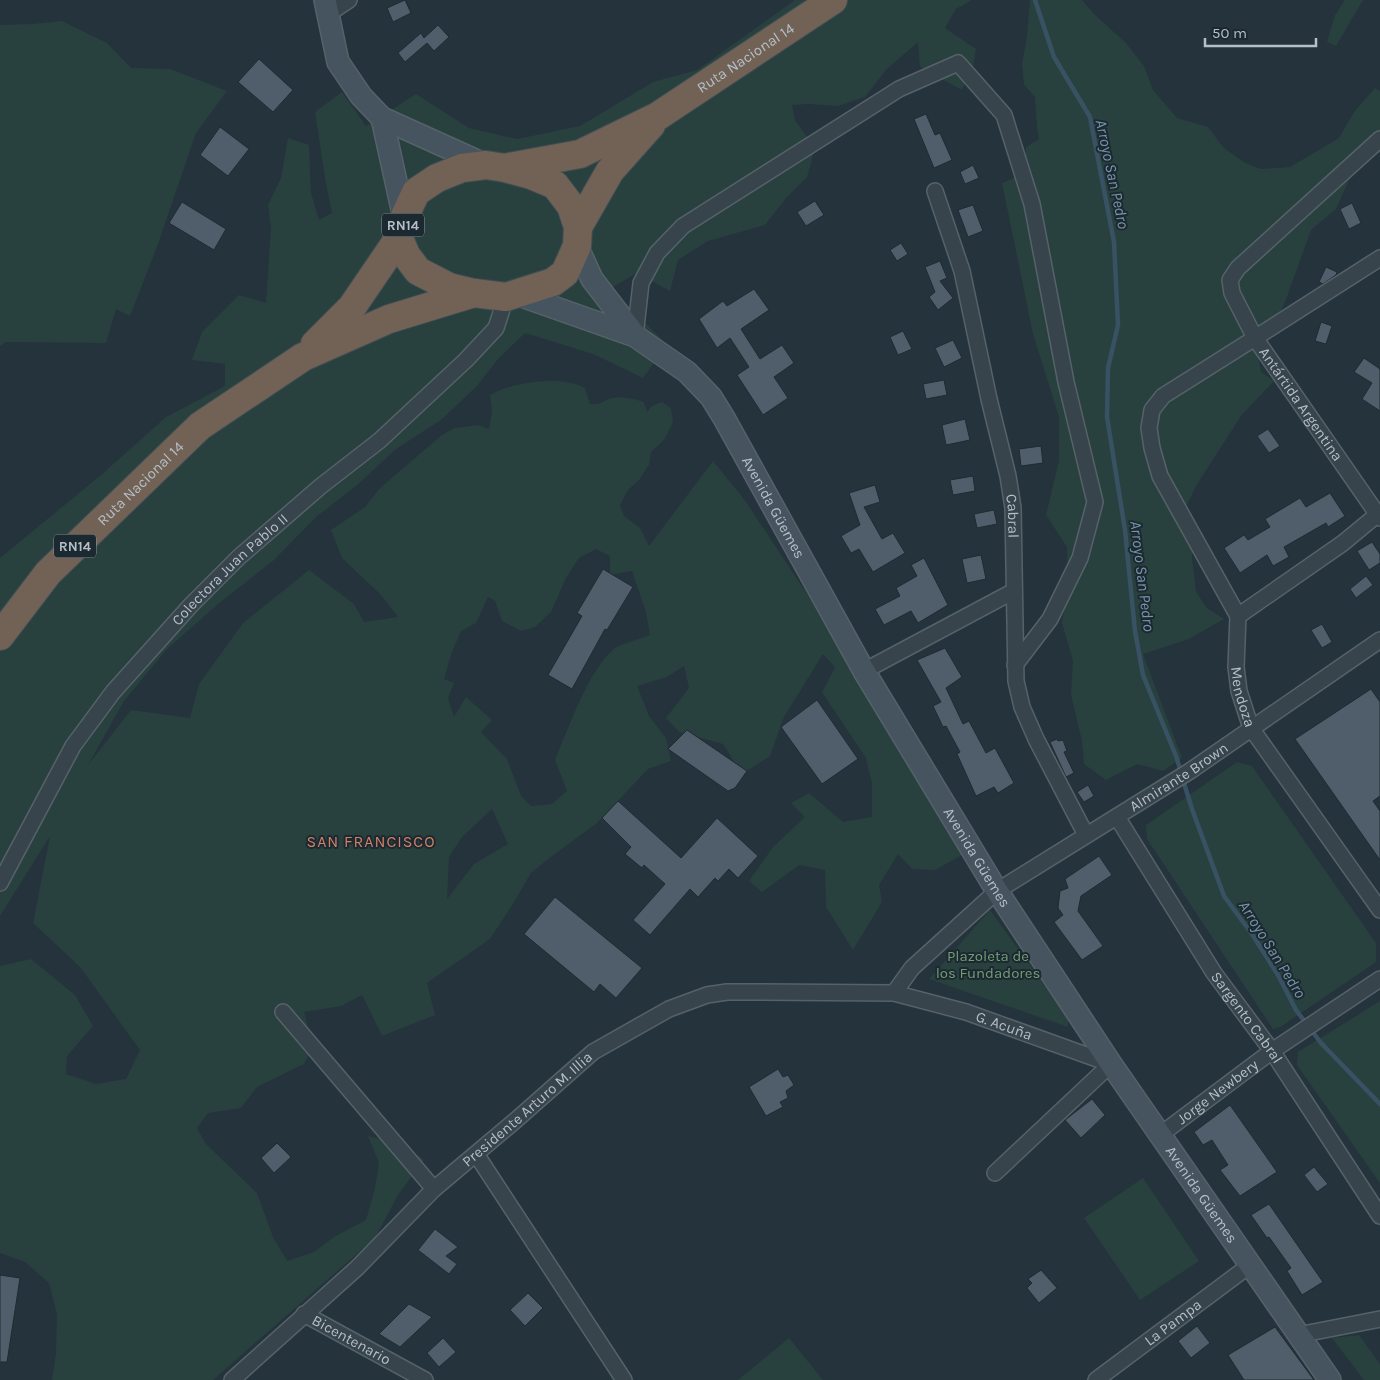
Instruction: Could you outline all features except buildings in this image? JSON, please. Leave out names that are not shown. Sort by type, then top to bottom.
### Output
[{"type":"highway","name":"Ruta Nacional 14","points":[[496,167],[580,154],[658,116],[833,0]]},
{"type":"highway","name":"Ruta Nacional 14","points":[[578,236],[610,171],[658,116]]},
{"type":"highway","name":"RN14","points":[[496,167],[531,175],[555,185],[571,206],[578,236],[565,273],[554,282],[511,296],[474,293],[449,287],[418,271],[406,255],[402,228],[416,192],[437,178],[462,168],[496,167]]},
{"type":"highway","name":"Ruta Nacional 14","points":[[303,357],[352,307],[402,228]]},
{"type":"highway","name":"Ruta Nacional 14","points":[[0,636],[48,573],[200,426],[303,357],[389,319],[474,293]]},
{"type":"main road","points":[[326,7],[338,62],[361,96],[382,118],[496,167]]},
{"type":"main road","points":[[382,118],[402,228]]},
{"type":"main road","name":"Avenida Güemes","points":[[578,236],[592,279],[635,336]]},
{"type":"main road","name":"Avenida Güemes","points":[[511,296],[635,336],[687,372],[711,397],[864,671],[997,891],[1111,1064],[1330,1380]]},
{"type":"street","points":[[326,7],[349,0]]},
{"type":"street","points":[[635,336],[641,283],[657,253],[684,226],[899,89],[958,63],[1004,116],[1032,204],[1066,382],[1095,502],[1080,558],[1050,619],[1015,665]]},
{"type":"street","points":[[1379,516],[1238,616],[1160,476],[1152,448],[1149,428],[1152,410],[1163,396],[1255,338],[1232,293],[1230,280],[1238,268],[1380,139]]},
{"type":"street","name":"Cabral","points":[[935,191],[962,271],[986,390],[1008,476],[1013,508],[1015,665],[1016,681],[1022,707],[1036,739],[1086,835]]},
{"type":"street","name":"Antártida Argentina","points":[[1379,516],[1255,338],[1380,258]]},
{"type":"street","name":"Colectora Juan Pablo II","points":[[0,883],[73,746],[113,692],[191,606],[240,557],[321,486],[379,441],[466,360],[496,328],[511,296]]},
{"type":"street","points":[[864,671],[1014,591]]},
{"type":"street","name":"Mendoza","points":[[1238,616],[1236,667],[1239,691],[1251,728],[1380,910]]},
{"type":"street","name":"Almirante Brown","points":[[894,993],[912,968],[997,891],[1190,771],[1380,640]]},
{"type":"street","name":"Sargento Cabral","points":[[1117,816],[1214,973],[1272,1051],[1380,1216]]},
{"type":"street","name":"Jorge Newbery","points":[[1160,1135],[1272,1051],[1380,978]]},
{"type":"street","name":"Presidente Arturo M. Illia","points":[[232,1380],[357,1268],[434,1189],[593,1052],[670,1009],[706,995],[727,992],[894,993]]},
{"type":"street","name":"G. Acuña","points":[[894,993],[966,1012],[1111,1064]]},
{"type":"street","points":[[282,1012],[434,1189]]},
{"type":"street","points":[[995,1173],[1111,1064]]},
{"type":"street","points":[[476,1154],[624,1380]]},
{"type":"street","name":"La Pampa","points":[[1096,1380],[1250,1265]]},
{"type":"street","name":"Bicentenario","points":[[304,1314],[425,1380]]},
{"type":"street","points":[[1298,1335],[1380,1319]]},
{"type":"green space","points":[[795,0],[972,0],[956,9],[945,28],[976,49],[973,66],[962,90],[920,67],[918,42],[886,70],[865,97],[838,106],[792,105],[795,120],[815,148],[807,177],[787,197],[765,225],[708,241],[678,260],[670,291],[637,273],[611,288],[667,345],[643,378],[593,354],[525,333],[498,359],[477,386],[441,420],[396,449],[356,486],[316,517],[274,560],[218,604],[167,649],[124,701],[88,765],[131,710],[190,718],[199,684],[243,623],[309,570],[354,604],[364,622],[398,617],[381,595],[342,558],[331,530],[365,507],[380,488],[442,435],[455,428],[478,425],[489,429],[492,411],[490,395],[499,390],[524,384],[551,381],[564,382],[585,388],[590,404],[598,404],[609,399],[621,397],[644,402],[647,412],[652,406],[662,402],[671,408],[673,422],[664,440],[651,452],[649,465],[639,480],[627,491],[620,505],[624,516],[640,528],[649,546],[713,461],[744,499],[819,612],[879,718],[962,855],[935,870],[912,869],[898,854],[879,885],[882,902],[853,950],[826,907],[825,870],[799,865],[762,892],[749,881],[773,847],[805,817],[791,803],[809,793],[843,822],[872,817],[872,783],[866,758],[822,692],[835,667],[823,654],[784,717],[770,756],[742,774],[723,744],[679,732],[666,718],[689,688],[684,666],[667,677],[637,686],[649,716],[666,738],[671,761],[648,769],[597,823],[531,873],[490,939],[427,983],[435,1015],[382,1036],[362,995],[341,1006],[304,1012],[313,1046],[304,1064],[257,1087],[241,1108],[208,1113],[197,1128],[206,1144],[257,1193],[273,1237],[287,1261],[314,1252],[334,1237],[366,1220],[375,1188],[379,1163],[368,1136],[406,1146],[424,1160],[398,1195],[375,1238],[213,1380],[52,1380],[56,1354],[57,1314],[49,1283],[25,1262],[0,1253],[0,966],[31,959],[75,995],[93,1026],[67,1056],[66,1074],[96,1084],[126,1079],[140,1050],[80,967],[33,923],[50,836],[0,916],[0,558],[101,475],[166,417],[225,386],[225,364],[192,360],[202,332],[239,295],[266,303],[271,228],[268,205],[281,178],[288,138],[309,145],[311,193],[319,220],[332,213],[315,112],[342,92],[366,126],[416,94],[469,128],[517,139],[580,126],[653,82],[697,70]],"holes":[[[596,549],[610,556],[610,575],[632,571],[646,612],[650,635],[614,649],[596,670],[580,700],[555,760],[567,791],[552,804],[531,806],[521,796],[507,759],[481,732],[492,720],[466,697],[454,717],[448,698],[454,683],[444,679],[461,631],[476,623],[488,597],[495,601],[502,621],[521,631],[535,627],[551,612],[566,578],[579,558]],[[492,809],[508,844],[474,864],[447,899],[449,857],[462,837]]]},
{"type":"green space","points":[[1030,0],[1082,0],[1094,14],[1125,42],[1144,66],[1153,90],[1177,118],[1208,127],[1224,148],[1245,163],[1261,169],[1290,167],[1339,138],[1354,112],[1375,88],[1380,91],[1380,152],[1351,176],[1336,209],[1311,230],[1278,319],[1255,338],[1261,372],[1274,381],[1241,416],[1196,486],[1186,507],[1194,527],[1192,558],[1196,592],[1207,608],[1224,619],[1189,639],[1143,654],[1182,758],[1163,771],[1137,764],[1106,780],[1084,764],[1082,741],[1071,695],[1073,661],[1062,623],[1068,583],[1067,547],[1046,515],[1059,461],[1059,417],[1033,334],[1002,183],[1021,175],[1025,162],[1026,147],[1039,139],[1035,97],[1024,85],[1022,64]]},
{"type":"green space","points":[[1345,0],[1363,0],[1336,46],[1327,42],[1335,15]]},
{"type":"green space","points":[[62,21],[107,43],[131,68],[170,69],[227,91],[196,133],[158,244],[130,316],[116,309],[106,343],[6,342],[0,346],[0,25]]},
{"type":"green space","points":[[1237,762],[1252,766],[1376,943],[1376,962],[1282,1026],[1273,1029],[1147,839],[1146,825]]},
{"type":"green space","name":"Plazoleta de los Fundadores","points":[[990,910],[1068,1018],[1068,1027],[929,979]]},
{"type":"green space","points":[[1380,1001],[1380,1183],[1297,1065],[1298,1052]]},
{"type":"green space","points":[[1143,1178],[1199,1261],[1140,1300],[1084,1218]]},
{"type":"green space","points":[[1359,1335],[1380,1364],[1380,1380],[1364,1380],[1332,1338]]},
{"type":"green space","points":[[789,1338],[823,1380],[738,1380]]},
{"type":"waterway","name":"Arroyo San Pedro","points":[[1035,0],[1054,57],[1090,117],[1114,242],[1118,325],[1108,368],[1107,417],[1125,530],[1135,631],[1143,675],[1181,772]]},
{"type":"waterway","name":"Arroyo San Pedro","points":[[1183,780],[1224,896],[1252,934],[1278,975],[1296,1010],[1321,1043],[1380,1104]]},
{"type":"district","name":"SAN FRANCISCO","points":[[371,841]]}]
